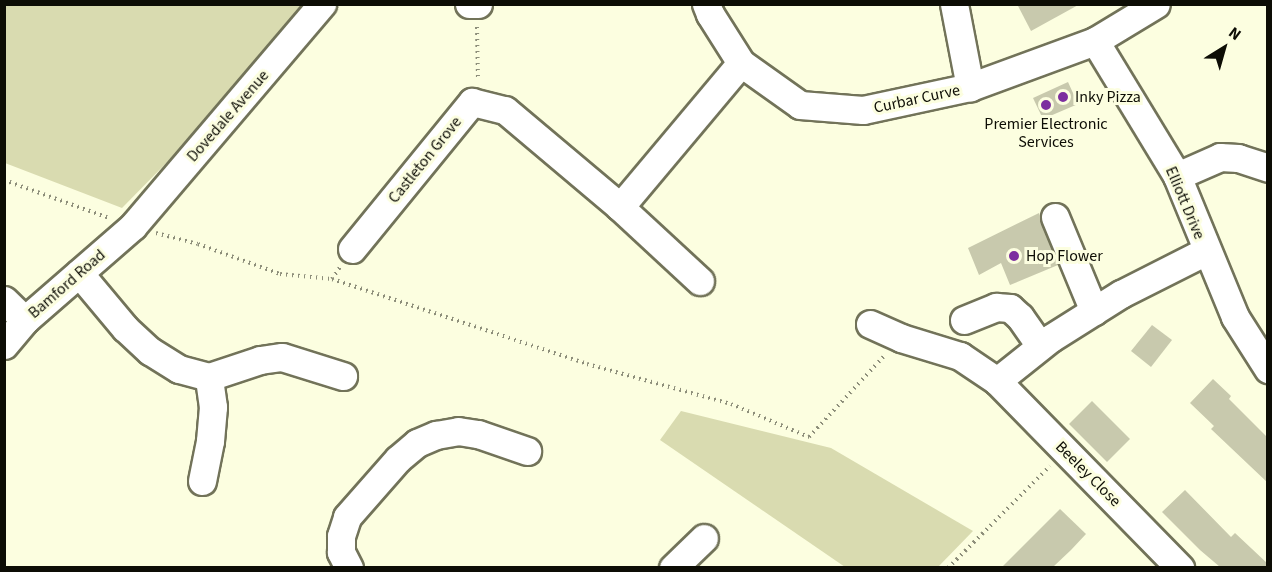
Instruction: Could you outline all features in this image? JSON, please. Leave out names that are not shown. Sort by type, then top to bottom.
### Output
[{"type":"street","name":"Dovedale Avenue","points":[[133,226],[322,4]]},
{"type":"street","points":[[469,4],[478,5]]},
{"type":"street","name":"Curbar Curve","points":[[706,4],[741,63],[800,105],[863,110],[970,87],[1095,40],[1156,4]]},
{"type":"street","points":[[954,4],[970,87]]},
{"type":"street","name":"Elliott Drive","points":[[1095,40],[1177,176],[1235,317],[1268,369]]},
{"type":"street","points":[[620,207],[741,63]]},
{"type":"street","name":"Castleton Grove","points":[[352,249],[472,102],[481,104]]},
{"type":"street","points":[[481,104],[504,110],[620,207],[700,281]]},
{"type":"street","points":[[1177,176],[1220,157],[1238,158],[1268,168]]},
{"type":"street","points":[[1054,217],[1094,311]]},
{"type":"street","name":"Bamford Road","points":[[4,345],[25,320],[133,226]]},
{"type":"street","points":[[997,381],[1040,346],[1094,311],[1206,250]]},
{"type":"street","points":[[79,273],[125,328],[150,351],[179,369],[209,377],[260,360],[282,357],[343,376]]},
{"type":"street","points":[[4,300],[25,320]]},
{"type":"street","points":[[964,320],[996,308],[1010,308],[1020,317],[1040,346]]},
{"type":"street","name":"Beeley Close","points":[[870,324],[901,338],[960,356],[997,381],[1180,567]]},
{"type":"street","points":[[202,481],[210,441],[213,408],[209,377]]},
{"type":"street","points":[[350,567],[341,552],[341,536],[347,517],[384,474],[417,443],[436,435],[458,431],[478,434],[527,451]]},
{"type":"street","points":[[674,567],[704,538]]},
{"type":"path","points":[[478,5],[476,62],[481,104]]},
{"type":"path","points":[[4,180],[133,226],[198,244],[280,274],[332,279],[587,364],[731,404],[809,437],[901,338]]},
{"type":"path","points":[[948,567],[1065,451]]},
{"type":"green space","points":[[4,5],[305,5],[182,147],[122,208],[5,163]]},
{"type":"green space","points":[[681,411],[831,448],[973,531],[938,567],[845,567],[660,440]]},
{"type":"building","points":[[1017,4],[1080,4],[1031,31]]},
{"type":"building","points":[[1068,82],[1078,104],[1043,119],[1033,98]]},
{"type":"building","name":"Hop Flower","points":[[1039,213],[1058,265],[1010,285],[1001,263],[979,275],[968,248]]},
{"type":"building","points":[[1152,325],[1172,340],[1151,367],[1131,351]]},
{"type":"building","points":[[1213,379],[1231,396],[1229,399],[1268,438],[1268,483],[1211,429],[1214,426],[1190,403]]},
{"type":"building","points":[[1092,401],[1130,439],[1107,462],[1069,424]]},
{"type":"building","points":[[1185,490],[1231,537],[1235,533],[1268,564],[1268,567],[1220,567],[1200,550],[1162,512]]},
{"type":"building","points":[[1060,509],[1086,534],[1071,550],[1053,567],[1002,567]]},
{"type":"place","name":"Inky Pizza","points":[[1063,97]]},
{"type":"place","name":"Premier Electronic Services","points":[[1046,105]]},
{"type":"place","name":"Hop Flower","points":[[1014,256]]}]
